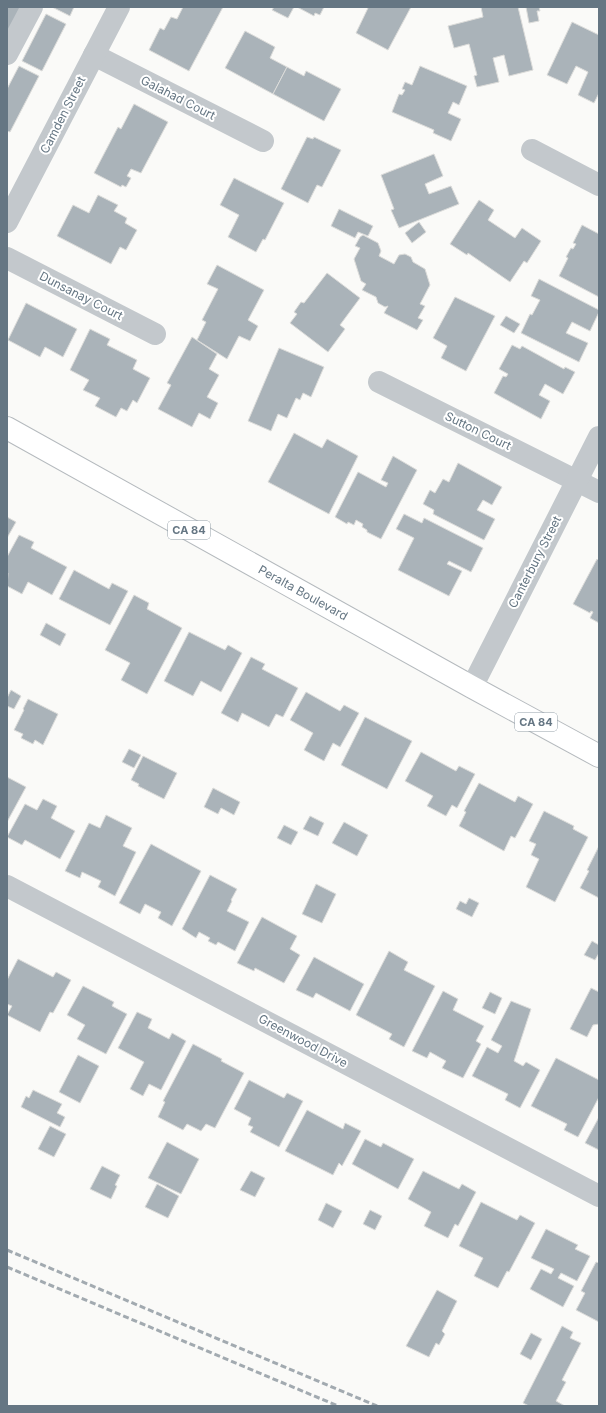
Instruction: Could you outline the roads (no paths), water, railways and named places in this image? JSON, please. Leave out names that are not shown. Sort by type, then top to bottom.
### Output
[{"type":"main road","name":"Peralta Boulevard","points":[[7,428],[599,756]]},
{"type":"street","points":[[7,54],[32,7]]},
{"type":"street","name":"Camden Street","points":[[7,222],[119,7]]},
{"type":"street","name":"Galahad Court","points":[[94,54],[263,141]]},
{"type":"street","points":[[532,150],[599,185]]},
{"type":"street","name":"Dunsanay Court","points":[[7,258],[155,334]]},
{"type":"street","name":"Sutton Court","points":[[379,382],[599,492]]},
{"type":"street","name":"Canterbury Street","points":[[472,687],[599,437]]},
{"type":"street","name":"Greenwood Drive","points":[[7,886],[599,1196]]},
{"type":"railway","points":[[7,1250],[377,1406]]},
{"type":"railway","points":[[7,1267],[338,1406]]}]
